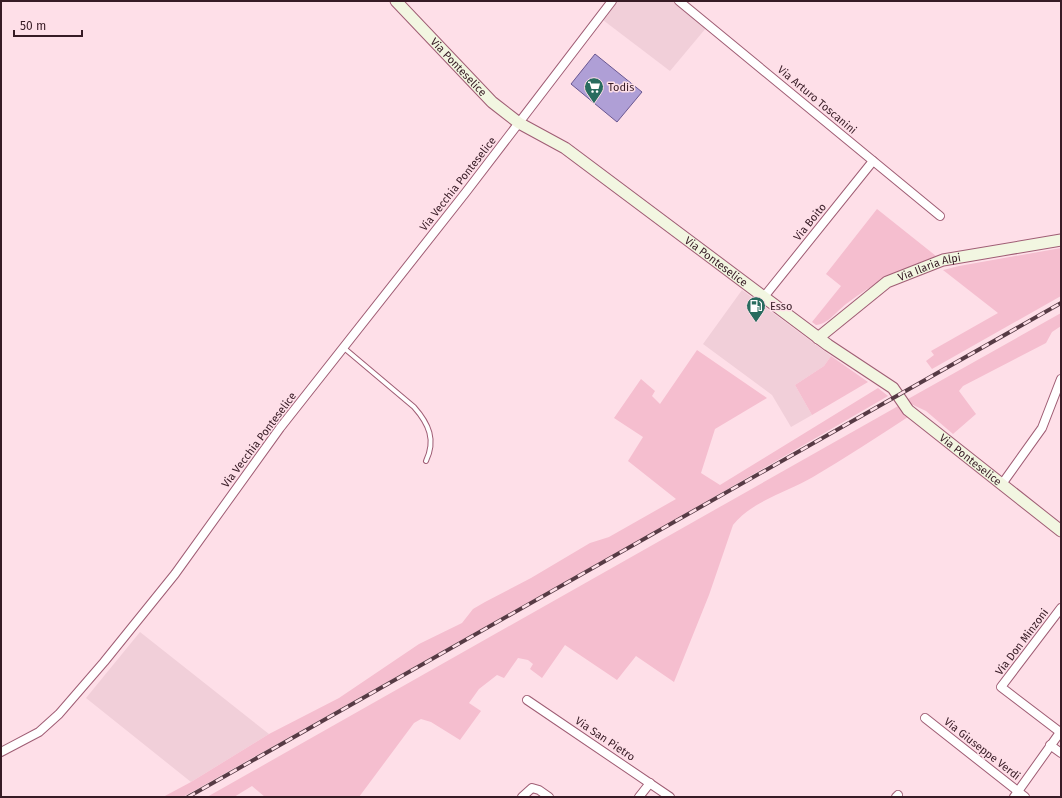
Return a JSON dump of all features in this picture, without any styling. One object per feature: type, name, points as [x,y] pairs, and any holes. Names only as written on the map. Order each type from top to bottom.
[{"type":"street","name":"Via Ponteselice","points":[[396,1],[492,102],[519,123],[565,148],[763,298],[818,338],[893,388],[908,410],[1061,531]]},
{"type":"street","name":"Via Vecchia Ponteselice","points":[[1,752],[39,732],[59,714],[104,662],[175,574],[280,428],[519,123],[612,1]]},
{"type":"street","name":"Via Arturo Toscanini","points":[[679,1],[940,216]]},
{"type":"street","name":"Via Boito","points":[[763,298],[873,161]]},
{"type":"street","name":"Via Ilaria Alpi","points":[[818,338],[887,282],[943,260],[1061,240]]},
{"type":"street","points":[[1002,484],[1042,428],[1061,379]]},
{"type":"street","name":"Via Don Minzoni","points":[[1061,608],[1001,687],[1061,731]]},
{"type":"street","name":"Via San Pietro","points":[[527,700],[670,797]]},
{"type":"street","name":"Via Giuseppe Verdi","points":[[925,718],[1016,794],[1025,797]]},
{"type":"street","points":[[1016,794],[1061,731]]},
{"type":"street","points":[[1050,745],[1061,753]]},
{"type":"street","points":[[639,797],[650,783]]},
{"type":"street","points":[[522,797],[532,788],[539,790],[549,797]]},
{"type":"lane","points":[[344,348],[414,407],[423,417],[430,429],[432,439],[426,461]]},
{"type":"shaded area","points":[[618,1],[673,1],[706,28],[670,71],[603,20]]},
{"type":"shaded area","points":[[877,209],[936,256],[878,283],[856,296],[824,323],[816,325],[812,322],[841,286],[826,274]]},
{"type":"shaded area","points":[[1061,248],[1061,296],[932,369],[926,361],[934,355],[931,351],[998,313],[943,270]]},
{"type":"shaded area","points":[[742,290],[831,356],[824,366],[795,385],[812,415],[791,427],[772,395],[703,344]]},
{"type":"shaded area","points":[[1061,313],[1061,326],[1052,332],[1046,343],[963,386],[959,391],[976,414],[953,434],[926,411],[911,404],[908,399]]},
{"type":"shaded area","points":[[697,350],[767,398],[715,429],[701,473],[720,485],[878,388],[888,396],[664,526],[183,797],[163,797],[191,782],[269,734],[339,698],[419,644],[462,623],[473,609],[485,602],[531,578],[590,543],[609,537],[676,499],[628,461],[643,437],[614,418],[641,379],[655,391],[652,396],[660,404]]},
{"type":"shaded area","points":[[831,356],[868,382],[812,415],[795,385],[824,366]]},
{"type":"shaded area","points":[[900,405],[908,417],[813,477],[750,509],[733,525],[709,595],[674,682],[636,656],[617,680],[565,645],[542,678],[530,669],[533,664],[528,660],[518,658],[504,678],[497,675],[479,689],[469,703],[481,711],[460,740],[431,722],[421,719],[414,723],[359,797],[265,797],[252,786],[234,797],[207,797]]},
{"type":"shaded area","points":[[140,632],[269,734],[191,782],[86,698]]},
{"type":"building","points":[[595,54],[642,92],[617,122],[571,84]]},
{"type":"railway","points":[[188,797],[1061,303]]},
{"type":"place","name":"Todis","points":[[594,104]]},
{"type":"place","name":"Esso","points":[[756,323]]}]
